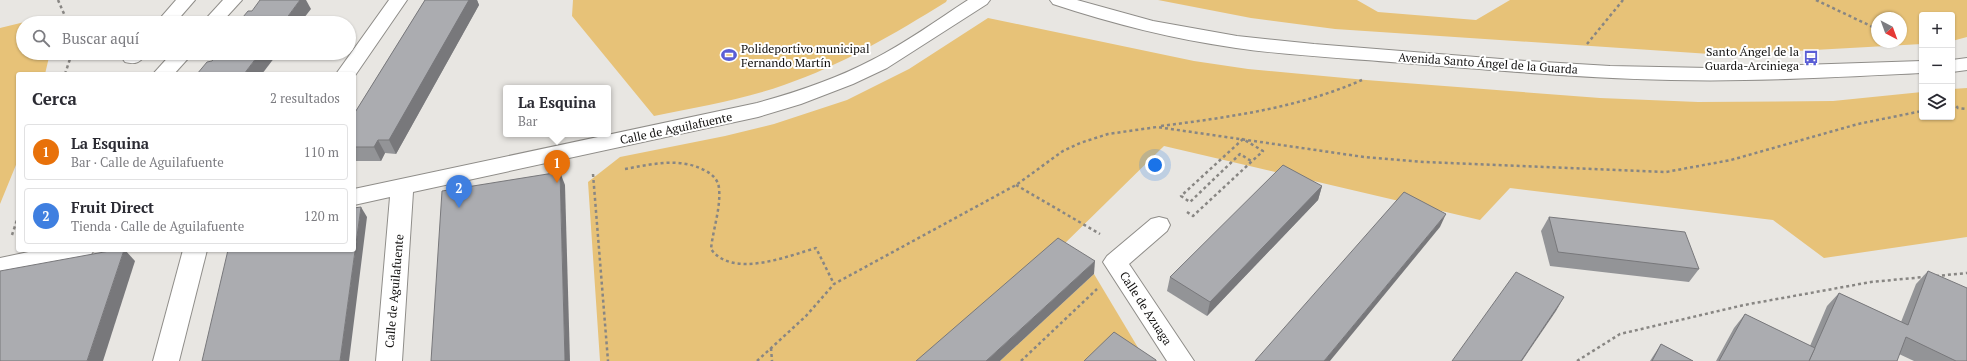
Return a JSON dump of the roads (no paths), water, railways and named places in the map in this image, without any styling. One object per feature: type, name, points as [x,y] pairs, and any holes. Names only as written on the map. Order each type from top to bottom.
[{"type":"street","points":[[171,16],[186,0]]},
{"type":"street","points":[[218,16],[234,0]]},
{"type":"street","points":[[356,60],[398,0]]},
{"type":"street","name":"Calle de Aguilafuente","points":[[389,361],[402,188],[750,112],[795,100],[846,80],[895,55],[981,0]]},
{"type":"street","name":"Avenida Santo Ángel de la Guarda","points":[[1059,0],[1128,21],[1174,32],[1253,44],[1558,69],[1638,73],[1722,74],[1919,67]]},
{"type":"street","points":[[165,72],[176,60]]},
{"type":"street","points":[[347,72],[356,60]]},
{"type":"street","points":[[1955,66],[1967,64]]},
{"type":"street","points":[[356,198],[402,188]]},
{"type":"street","name":"Calle de Azuaga","points":[[1159,225],[1124,259],[1181,361]]},
{"type":"street","points":[[1,268],[73,252]]},
{"type":"street","points":[[166,361],[194,252]]},
{"type":"place","name":"Polideportivo municipal Fernando Martín","points":[[729,55]]},
{"type":"place","name":"Santo Ángel de la Guarda-Arciniega","points":[[1811,58]]},
{"type":"place","name":"La Esquina","points":[[557,183]]},
{"type":"place","name":"Fruit Direct","points":[[459,208]]}]
